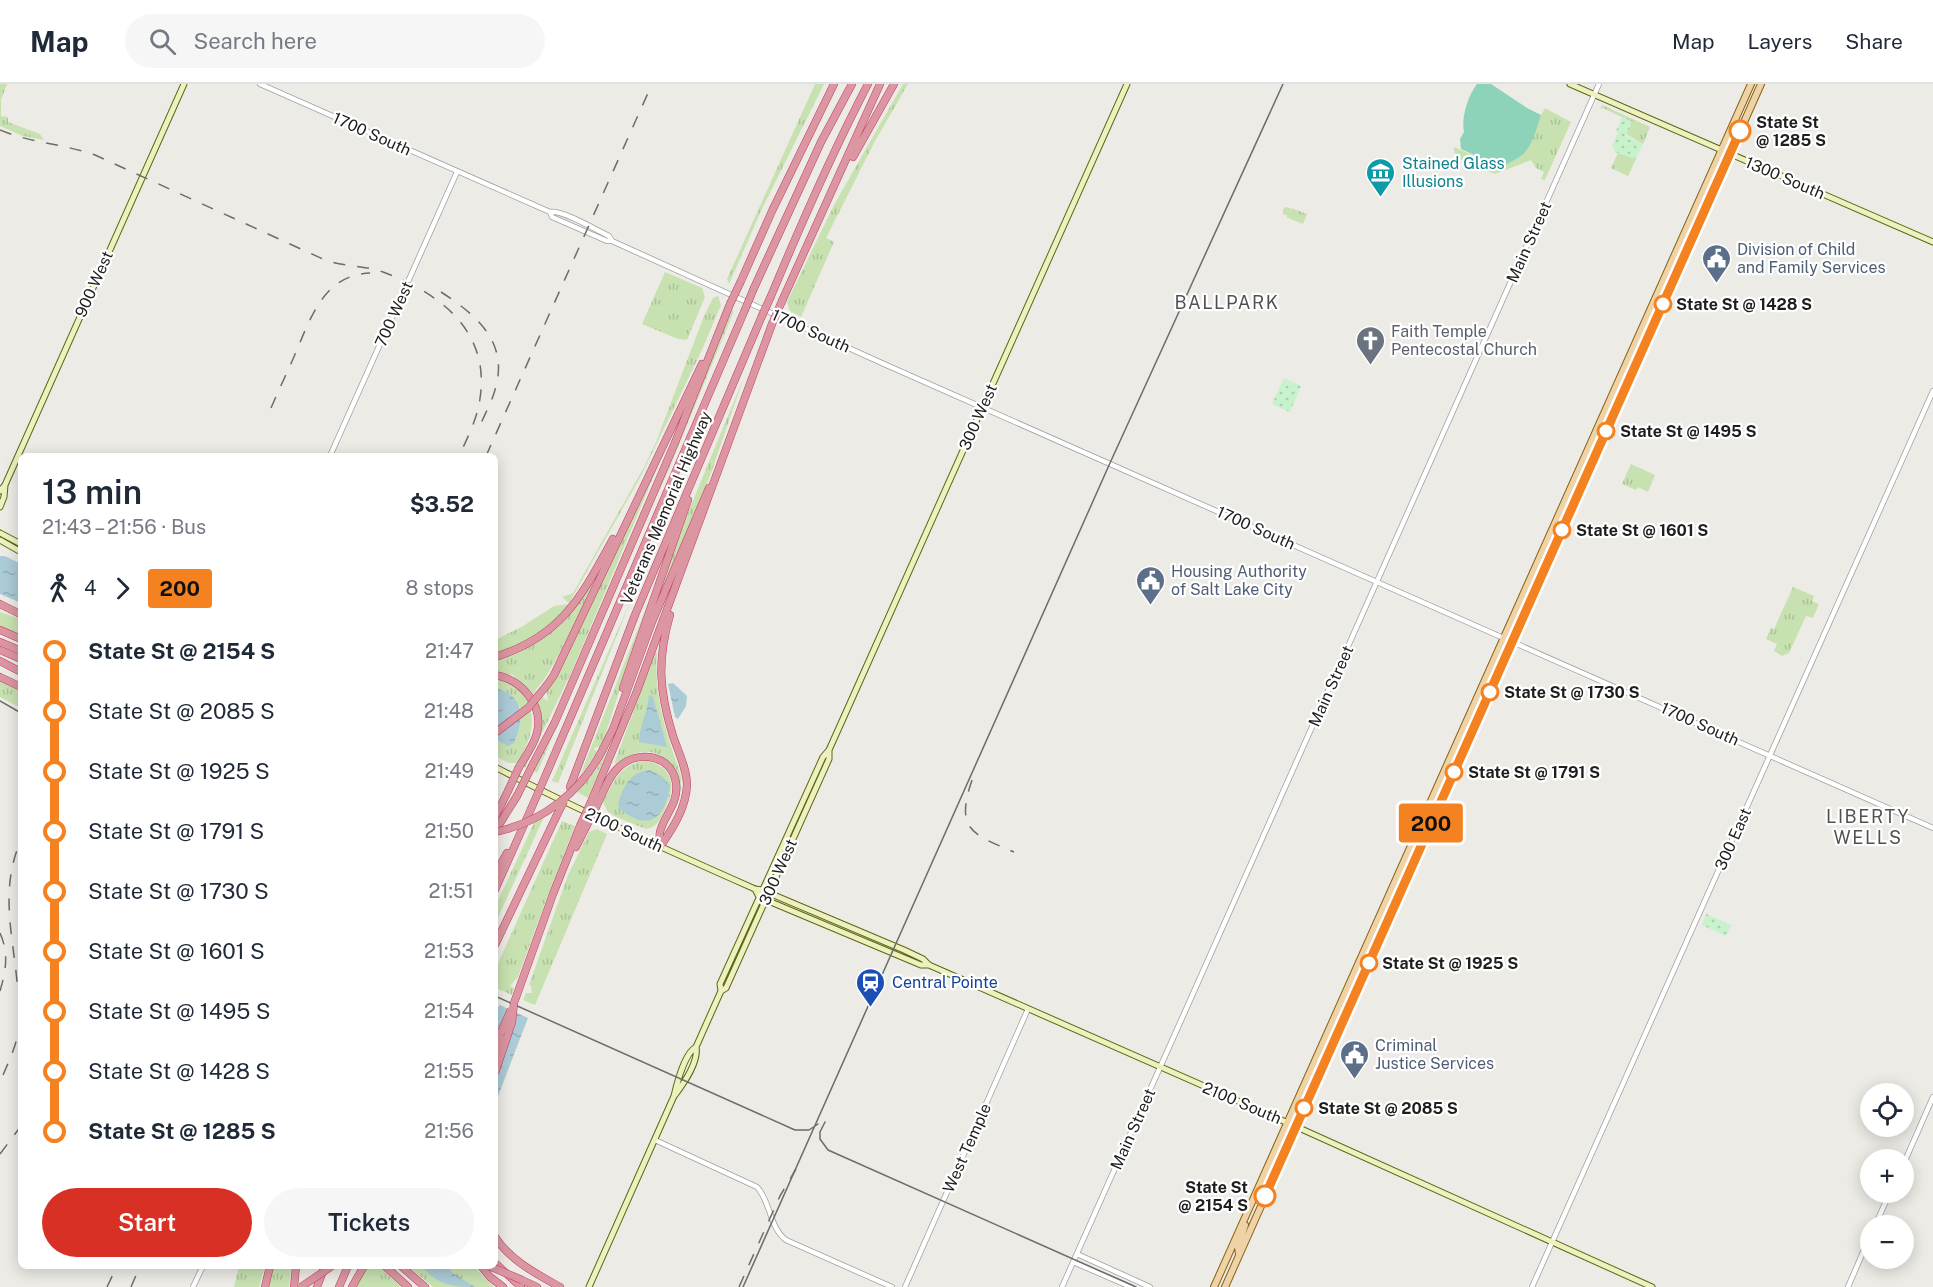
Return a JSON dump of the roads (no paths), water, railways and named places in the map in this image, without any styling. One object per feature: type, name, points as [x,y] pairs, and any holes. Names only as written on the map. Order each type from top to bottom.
[{"type":"highway","points":[[498,731],[528,708],[547,685],[558,666],[834,84]]},
{"type":"highway","name":"Veterans Memorial Highway","points":[[498,883],[754,288],[821,142],[852,84]]},
{"type":"highway","name":"Veterans Memorial Highway","points":[[498,939],[570,787],[635,615],[808,206],[868,84]]},
{"type":"highway","points":[[498,1039],[514,1003],[563,867],[594,803],[637,691],[772,324],[880,84]]},
{"type":"highway","points":[[835,188],[894,84]]},
{"type":"highway","points":[[498,826],[517,796],[555,722],[674,445],[730,304]]},
{"type":"highway","points":[[605,746],[640,634],[711,435]]},
{"type":"highway","points":[[498,830],[518,826],[554,808],[582,780],[605,746],[656,613],[729,442]]},
{"type":"highway","points":[[498,656],[519,650],[559,623],[590,581],[646,479]]},
{"type":"highway","points":[[660,847],[675,825],[684,804],[687,782],[661,686],[661,656],[666,629],[684,568]]},
{"type":"highway","points":[[0,606],[18,613]]},
{"type":"highway","points":[[0,630],[18,638]]},
{"type":"highway","points":[[0,642],[18,650]]},
{"type":"highway","points":[[0,650],[18,658]]},
{"type":"highway","points":[[0,661],[18,670]]},
{"type":"highway","points":[[498,676],[514,680],[524,688],[535,705],[538,726],[537,734],[498,811]]},
{"type":"highway","points":[[0,677],[18,685]]},
{"type":"highway","points":[[594,803],[622,764],[643,756],[662,762],[673,774],[676,788],[675,801],[660,832],[660,847]]},
{"type":"highway","points":[[498,832],[510,807]]},
{"type":"highway","points":[[498,870],[531,809]]},
{"type":"highway","points":[[498,1046],[514,1003]]},
{"type":"highway","points":[[498,1064],[512,1022],[514,1003]]},
{"type":"highway","points":[[498,1241],[523,1266],[560,1287]]},
{"type":"highway","points":[[498,1266],[521,1283]]},
{"type":"highway","points":[[265,1287],[269,1269]]},
{"type":"highway","points":[[294,1287],[296,1269]]},
{"type":"highway","points":[[317,1287],[324,1269]]},
{"type":"highway","points":[[301,1287],[328,1269]]},
{"type":"highway","points":[[339,1287],[347,1269]]},
{"type":"highway","points":[[352,1286],[362,1269]]},
{"type":"highway","points":[[388,1269],[408,1287]]},
{"type":"highway","points":[[404,1269],[425,1287]]},
{"type":"highway","points":[[483,1269],[503,1287]]},
{"type":"highway","points":[[495,1269],[521,1283],[537,1287]]},
{"type":"main road","name":"900 West","points":[[19,453],[184,84]]},
{"type":"main road","name":"300 West","points":[[589,1287],[674,1096],[678,1078],[692,1050],[696,1047],[721,991],[720,984],[762,890],[823,757],[829,750],[1127,84]]},
{"type":"main road","name":"1300 South","points":[[1570,84],[1933,242]]},
{"type":"main road","points":[[1214,1287],[1751,84]]},
{"type":"main road","points":[[1225,1287],[1761,84]]},
{"type":"main road","name":"900 West","points":[[0,491],[18,456]]},
{"type":"main road","name":"900 West","points":[[0,507],[5,485]]},
{"type":"main road","points":[[0,532],[18,542]]},
{"type":"main road","points":[[0,540],[18,550]]},
{"type":"main road","name":"300 West","points":[[721,991],[726,988],[770,893],[829,759],[829,750]]},
{"type":"main road","name":"2100 South","points":[[498,768],[572,807],[660,847],[923,959],[929,965],[1296,1126],[1652,1287]]},
{"type":"main road","points":[[755,889],[759,897]]},
{"type":"main road","name":"2100 South","points":[[759,897],[921,965],[929,965]]},
{"type":"main road","points":[[1239,1255],[1238,1247],[1246,1227],[1244,1222]]},
{"type":"street","name":"1700 South","points":[[260,84],[550,212],[552,217],[607,241],[612,241],[1933,828]]},
{"type":"street","name":"Main Street","points":[[1062,1287],[1599,84]]},
{"type":"street","name":"700 West","points":[[331,453],[457,172]]},
{"type":"street","name":"300 East","points":[[1532,1287],[1933,391]]},
{"type":"street","name":"West Temple","points":[[905,1287],[1028,1009]]},
{"type":"street","points":[[1910,1149],[1933,1097]]},
{"type":"street","points":[[655,1140],[757,1187],[764,1196],[778,1232],[786,1240],[892,1287]]},
{"type":"street","points":[[1077,1254],[1150,1287]]},
{"type":"street","points":[[1848,1287],[1860,1259]]},
{"type":"street","points":[[1073,1262],[1131,1287]]},
{"type":"street","points":[[193,1287],[202,1269]]},
{"type":"water","points":[[0,556],[5,556],[18,562],[18,602],[0,594]]},
{"type":"water","points":[[673,683],[687,696],[686,706],[678,719],[675,717],[668,684]]},
{"type":"water","points":[[498,689],[512,696],[520,709],[520,725],[514,743],[508,746],[498,741]]},
{"type":"water","points":[[649,695],[653,697],[667,747],[639,742]]},
{"type":"water","points":[[649,770],[662,776],[670,785],[667,800],[660,813],[655,818],[642,821],[627,814],[618,806],[622,793],[632,777]]},
{"type":"water","points":[[500,1005],[528,1018],[498,1096],[498,1007]]},
{"type":"water","points":[[424,1269],[450,1269],[475,1287],[445,1284]]},
{"type":"tram line","points":[[743,1287],[1110,463],[1283,84]]},
{"type":"tram line","points":[[0,701],[18,711]]},
{"type":"tram line","points":[[498,997],[795,1130],[809,1130],[818,1124]]},
{"type":"tram line","points":[[825,1122],[820,1132],[820,1139],[828,1150],[1136,1287]]},
{"type":"railway","points":[[487,453],[652,84]]},
{"type":"railway","points":[[0,130],[95,155],[325,260],[369,268],[406,281],[445,306],[472,340],[479,360],[481,383],[478,409],[460,453]]},
{"type":"railway","points":[[271,408],[307,325],[321,300],[341,281],[370,273]]},
{"type":"railway","points":[[441,292],[466,310],[486,330],[497,355],[496,386],[480,426]]},
{"type":"railway","points":[[972,780],[965,810],[971,828],[987,840],[1014,852]]},
{"type":"railway","points":[[18,849],[11,875],[9,910],[18,989]]},
{"type":"railway","points":[[0,933],[5,948],[6,962],[0,991]]},
{"type":"railway","points":[[3,1075],[18,1033]]},
{"type":"railway","points":[[0,1154],[18,1130]]},
{"type":"railway","points":[[739,1287],[780,1196],[796,1169]]},
{"type":"railway","points":[[107,1287],[116,1269]]},
{"type":"railway","points":[[131,1287],[139,1269]]},
{"type":"place","name":"State St @ 1285 S","points":[[1740,131]]},
{"type":"place","name":"Stained Glass Illusions","points":[[1381,198]]},
{"type":"place","name":"Division of Child and Family Services","points":[[1716,284]]},
{"type":"place","name":"State St @ 1428 S","points":[[1663,304]]},
{"type":"place","name":"Faith Temple Pentecostal Church","points":[[1370,366]]},
{"type":"place","name":"State St @ 1495 S","points":[[1606,431]]},
{"type":"place","name":"State St @ 1601 S","points":[[1562,530]]},
{"type":"place","name":"Housing Authority of Salt Lake City","points":[[1150,606]]},
{"type":"place","name":"State St @ 1730 S","points":[[1490,692]]},
{"type":"place","name":"State St @ 1791 S","points":[[1454,772]]},
{"type":"place","name":"State St @ 1925 S","points":[[1369,963]]},
{"type":"place","name":"Central Pointe","points":[[871,1008]]},
{"type":"place","name":"Criminal Justice Services","points":[[1354,1080]]},
{"type":"place","name":"State St @ 2085 S","points":[[1304,1108]]},
{"type":"place","name":"State St @ 2154 S","points":[[1265,1196]]},
{"type":"district","name":"BALLPARK","points":[[1227,302]]},
{"type":"district","name":"LIBERTY WELLS","points":[[1868,826]]}]
